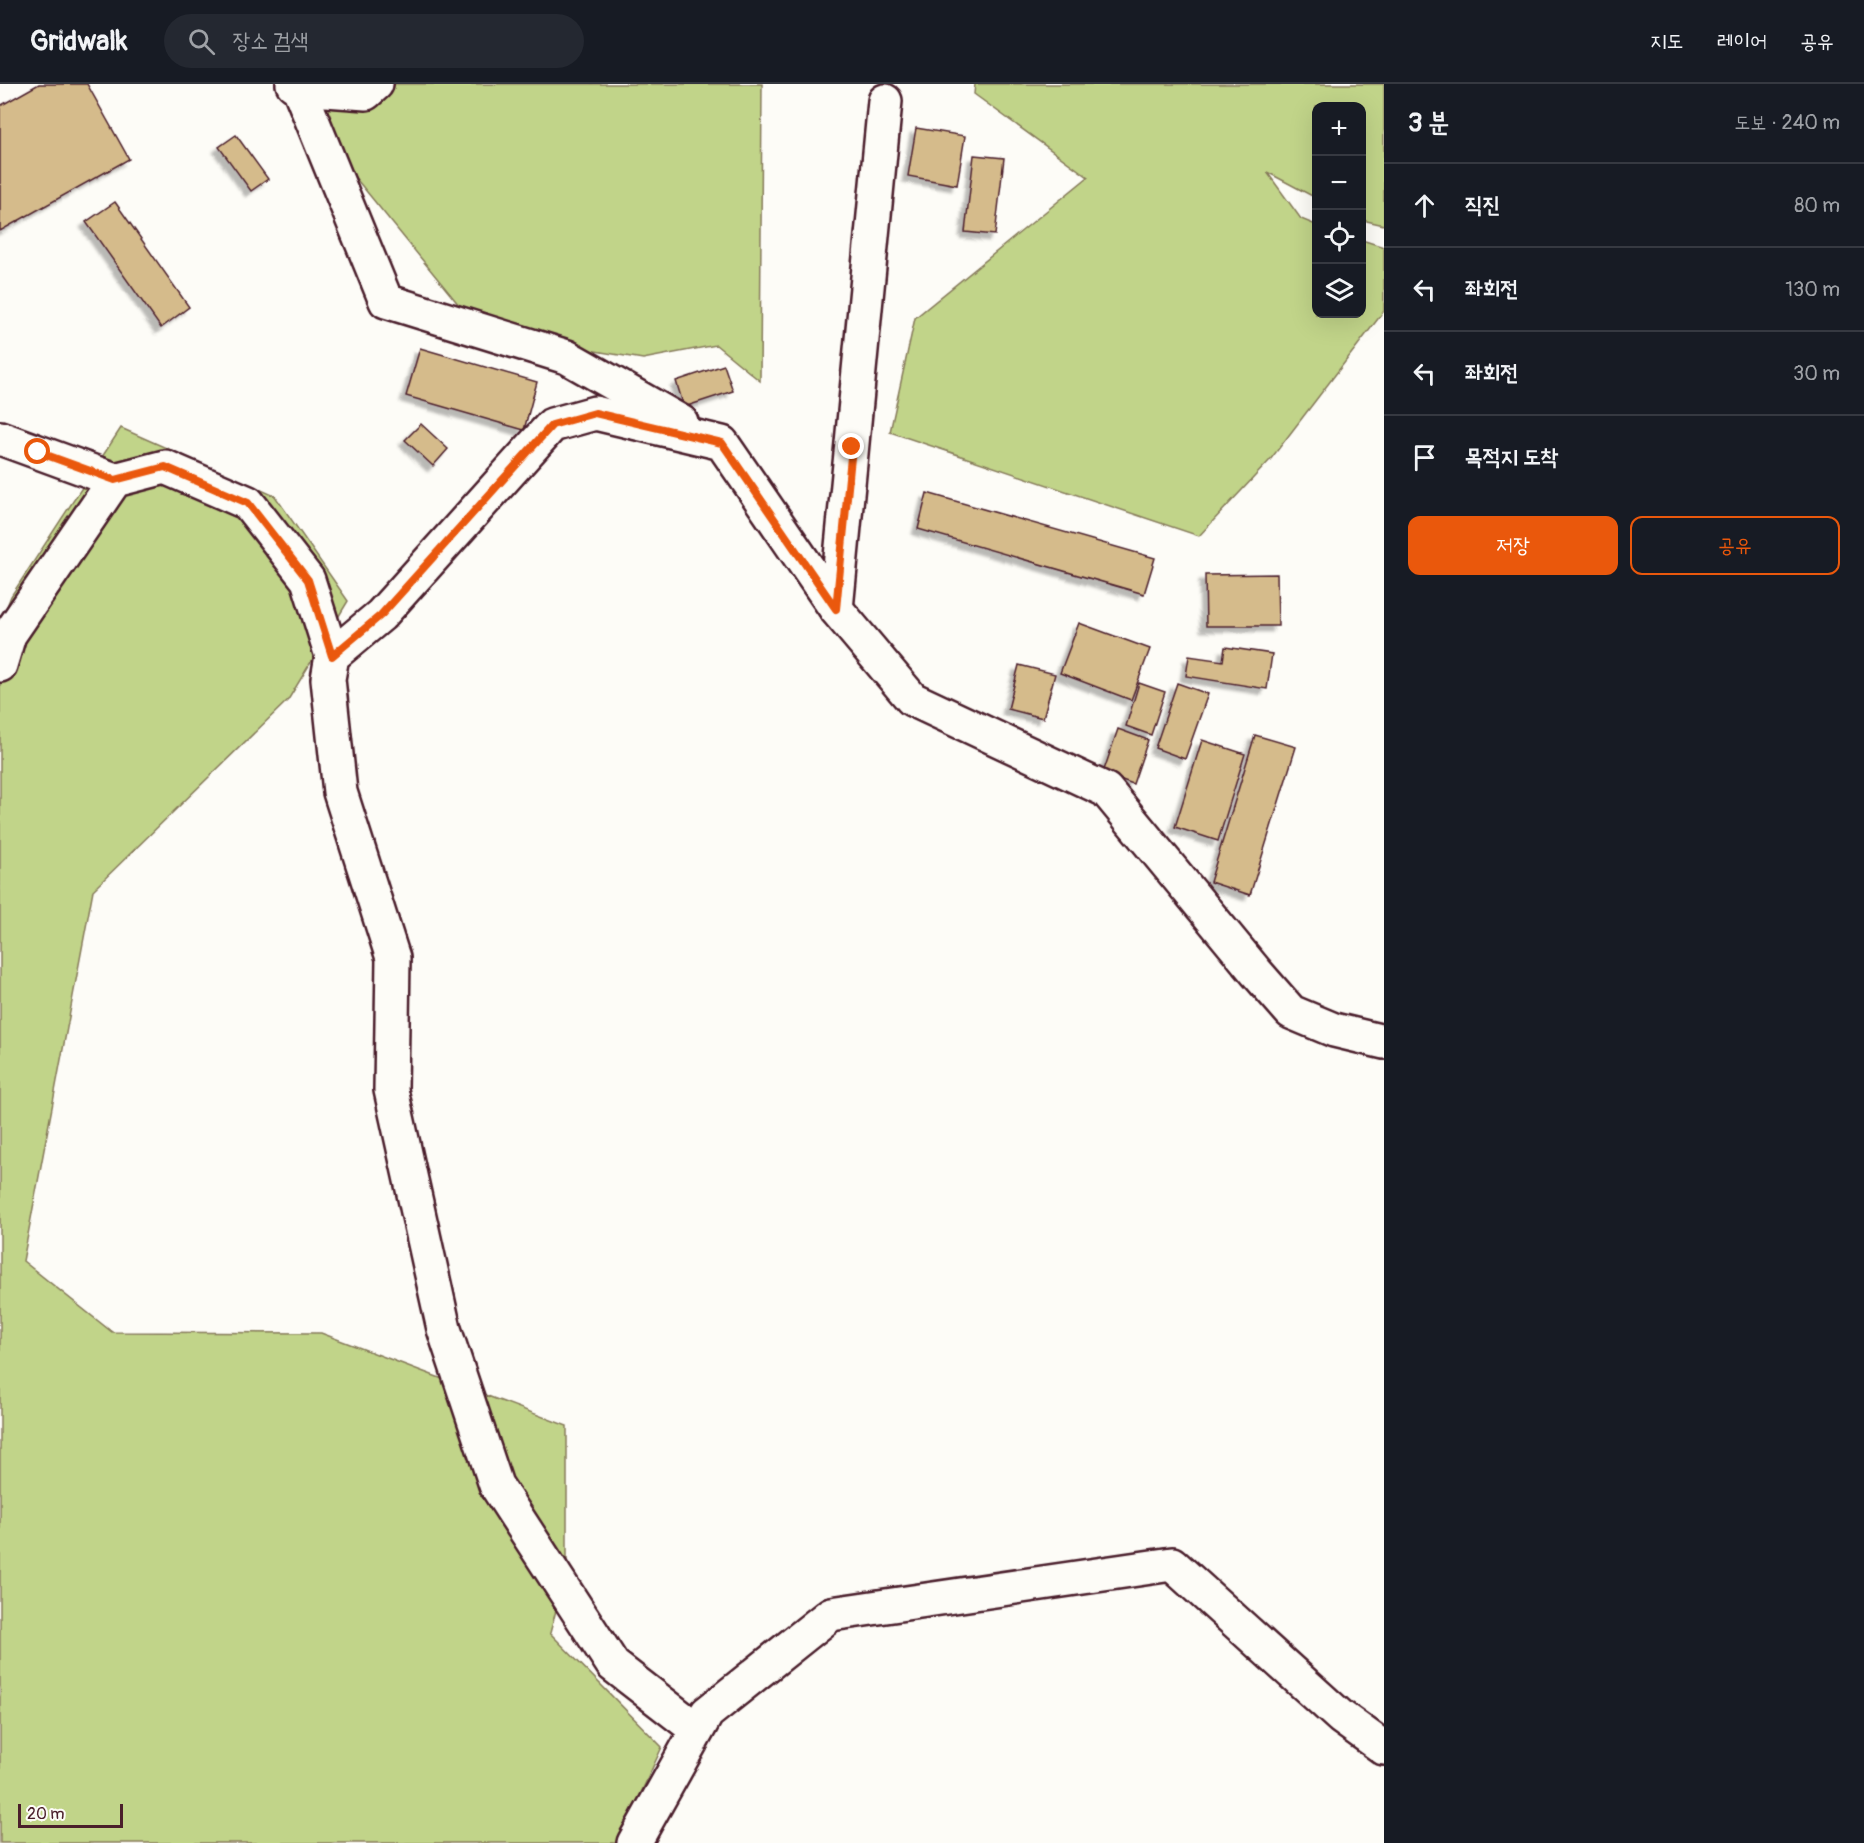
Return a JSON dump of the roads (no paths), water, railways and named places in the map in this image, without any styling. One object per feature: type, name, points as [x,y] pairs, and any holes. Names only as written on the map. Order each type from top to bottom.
[{"type":"street","points":[[376,84],[366,93],[296,86],[386,301],[567,357],[722,443],[836,609],[912,699],[1106,790],[1256,972],[1291,1011],[1334,1030],[1384,1042]]},
{"type":"street","points":[[836,609],[885,101]]},
{"type":"street","points":[[332,656],[381,615],[552,425],[595,413],[722,443]]},
{"type":"street","points":[[0,438],[115,480],[165,467],[248,503],[308,580],[332,656],[328,679],[340,792],[393,958],[391,1090],[444,1329],[496,1485],[613,1665],[698,1730]]},
{"type":"street","points":[[0,665],[9,635],[115,480]]},
{"type":"street","points":[[634,1843],[707,1713],[831,1614],[1172,1564],[1341,1717],[1384,1748]]}]
